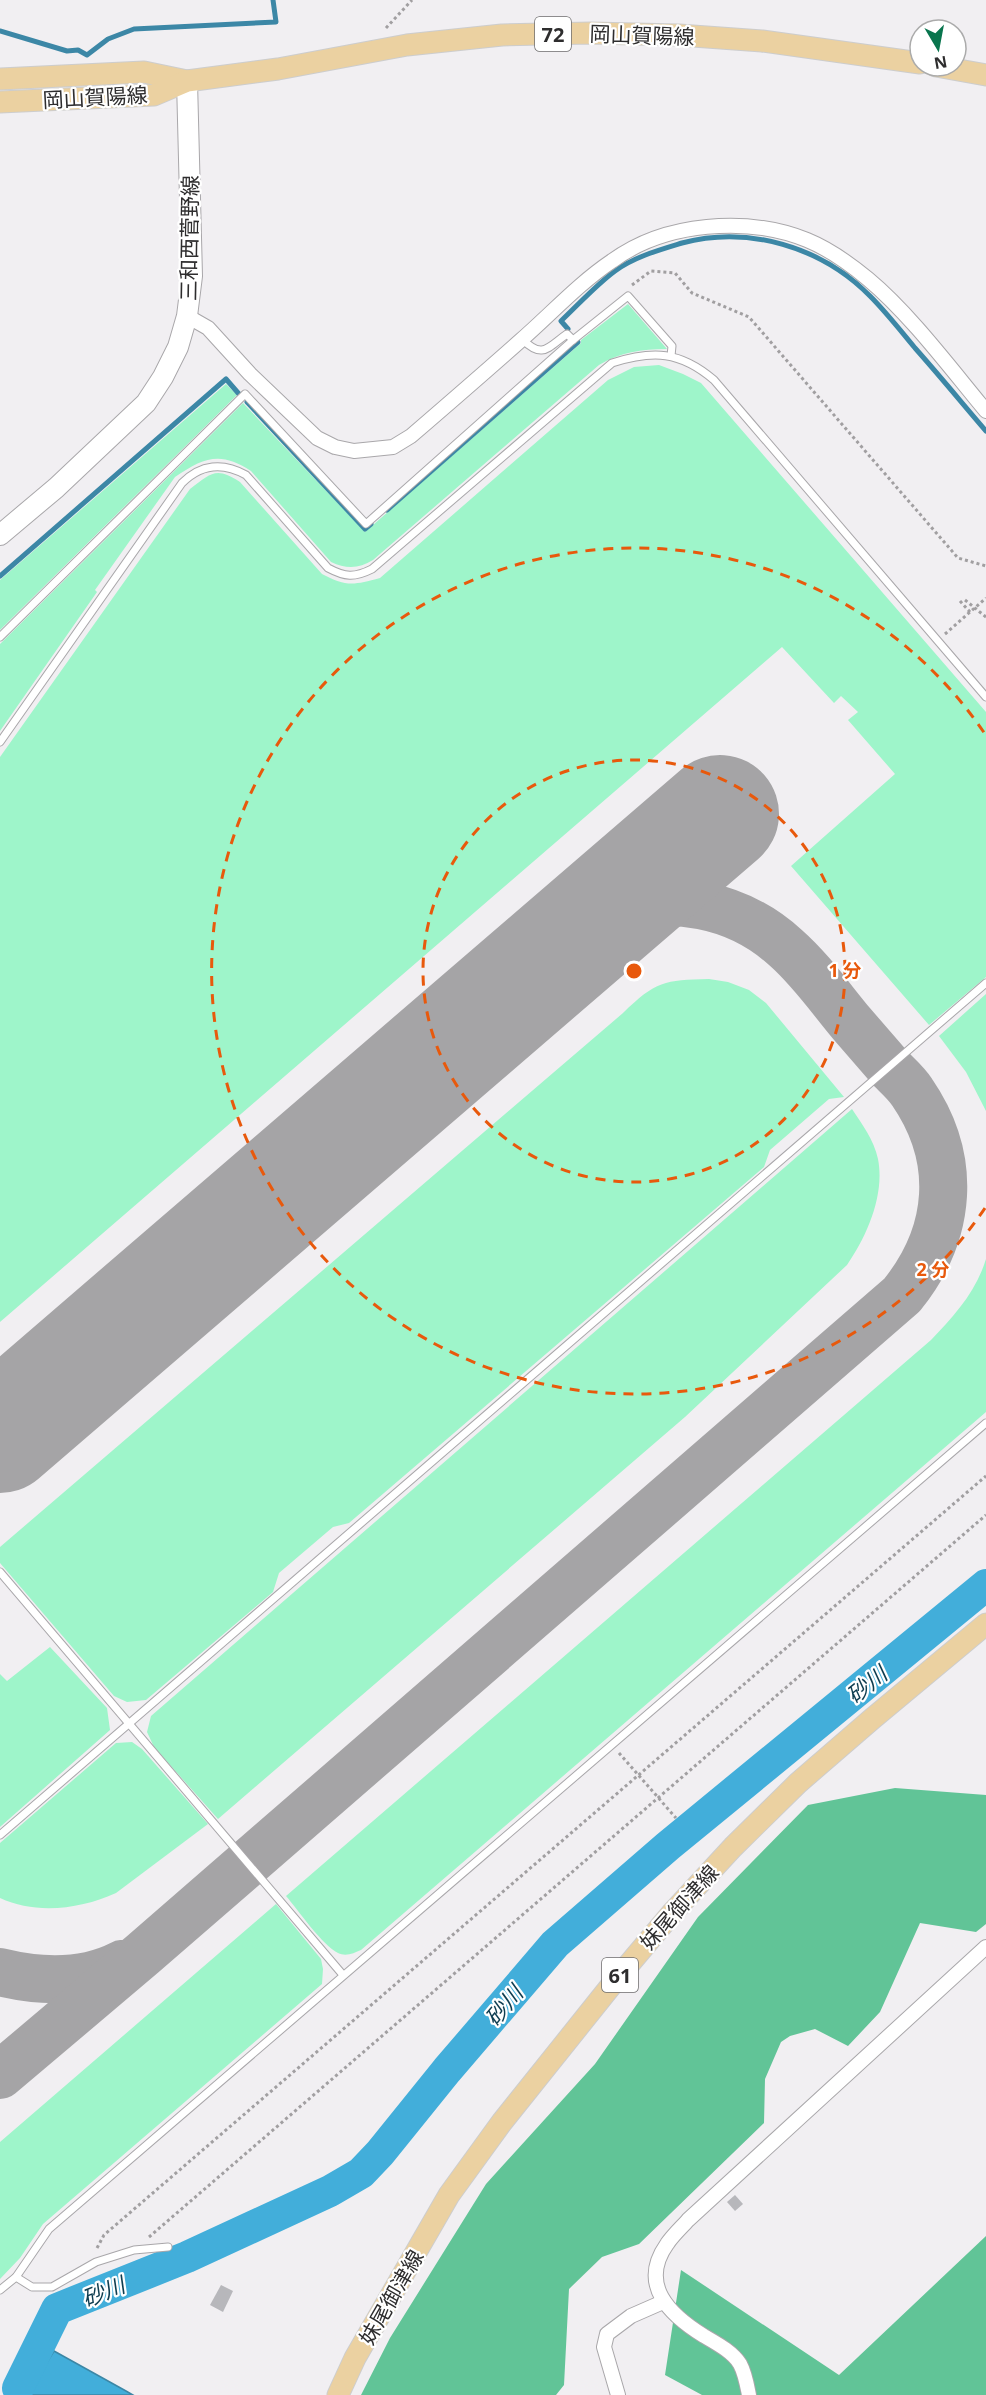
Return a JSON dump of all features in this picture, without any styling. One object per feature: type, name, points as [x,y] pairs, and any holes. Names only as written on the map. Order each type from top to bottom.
[{"type":"main road","name":"岡山賀陽線","points":[[0,102],[154,95],[187,81],[278,69],[406,45],[502,35],[591,33],[679,35],[762,41],[908,61]]},
{"type":"main road","name":"岡山賀陽線","points":[[0,79],[144,72],[187,81]]},
{"type":"main road","points":[[968,72],[986,75]]},
{"type":"main road","name":"三和西菅野線","points":[[0,536],[72,473],[146,403],[178,347],[187,316],[192,276],[187,81]]},
{"type":"main road","name":"妹尾御津線","points":[[338,2395],[355,2358],[449,2195],[502,2122],[614,1982],[726,1855],[798,1783],[986,1624]]},
{"type":"street","points":[[187,316],[208,328],[250,374],[317,438],[335,447],[354,451],[393,447],[411,436],[522,339],[557,305],[613,260],[660,237],[706,228],[730,226],[758,228],[805,240],[825,249],[869,280],[893,303],[986,411]]},
{"type":"street","points":[[749,2395],[739,2363],[723,2348],[682,2323],[663,2302],[659,2294],[656,2274],[658,2262],[666,2245],[688,2220],[986,1947]]},
{"type":"street","points":[[618,2395],[604,2347],[607,2334],[631,2316],[663,2302]]},
{"type":"lane","points":[[0,637],[245,394],[366,524],[573,340],[628,296],[672,346],[671,356]]},
{"type":"lane","points":[[522,339],[533,350],[539,351],[546,349],[567,334],[573,340]]},
{"type":"lane","points":[[0,742],[182,483],[200,469],[222,466],[235,469],[246,476],[328,568],[344,577],[359,575],[372,569],[612,363],[635,356],[657,354],[671,356],[698,367],[714,380],[986,698]]},
{"type":"lane","points":[[0,1835],[986,983]]},
{"type":"lane","points":[[0,2290],[16,2277],[49,2229],[986,1424]]},
{"type":"lane","points":[[0,1572],[343,1975]]},
{"type":"lane","points":[[16,2277],[32,2287],[52,2288],[96,2262],[134,2250],[168,2247]]},
{"type":"path","points":[[375,51],[381,34],[412,0]]},
{"type":"path","points":[[623,292],[651,271],[675,273],[692,293],[749,317],[958,558],[986,566]]},
{"type":"path","points":[[945,634],[986,598]]},
{"type":"path","points":[[965,600],[986,617]]},
{"type":"path","points":[[960,601],[970,612]]},
{"type":"path","points":[[96,2262],[95,2252],[104,2235],[986,1476]]},
{"type":"path","points":[[134,2250],[986,1515]]},
{"type":"path","points":[[612,1745],[676,1818]]},
{"type":"green space","points":[[628,304],[667,349],[632,352],[599,365],[373,560],[363,565],[347,567],[331,562],[251,471],[240,465],[231,461],[213,459],[195,465],[175,477],[0,731],[0,644],[243,403],[365,532],[581,343],[581,340]]},
{"type":"green space","points":[[659,365],[701,383],[986,712],[986,977],[929,1025],[791,866],[895,774],[848,720],[858,712],[841,696],[834,703],[782,647],[0,1322],[0,757],[190,489],[209,476],[225,474],[240,482],[322,574],[350,584],[380,578],[608,380],[634,367]]},
{"type":"green space","points":[[226,384],[237,395],[0,630],[0,580]]},
{"type":"green space","points":[[709,979],[728,982],[749,990],[766,1003],[844,1097],[829,1099],[770,1150],[764,1167],[349,1523],[333,1527],[279,1573],[273,1592],[146,1700],[127,1702],[114,1696],[0,1563],[0,1547],[644,994],[661,984],[681,980]]},
{"type":"green space","points":[[986,994],[986,1111],[966,1072],[939,1036]]},
{"type":"green space","points":[[852,1109],[874,1145],[878,1159],[879,1187],[873,1215],[847,1265],[685,1417],[218,1819],[154,1747],[147,1732],[151,1716]]},
{"type":"green space","points":[[986,1259],[986,1412],[361,1950],[344,1955],[325,1943],[286,1896],[931,1340],[956,1313],[970,1293]]},
{"type":"green space","points":[[50,1647],[107,1708],[110,1730],[0,1827],[0,1674],[7,1681]]},
{"type":"green space","points":[[132,1742],[142,1749],[208,1824],[116,1893],[102,1899],[73,1906],[43,1908],[28,1907],[0,1898],[0,1843],[116,1743]]},
{"type":"green space","points":[[895,1788],[986,1795],[986,1924],[976,1932],[920,1923],[880,2012],[848,2046],[815,2029],[790,2036],[781,2042],[765,2079],[764,2123],[639,2244],[602,2257],[569,2289],[564,2385],[556,2395],[361,2395],[390,2338],[486,2184],[595,2064],[698,1917],[808,1805]]},
{"type":"green space","points":[[276,1904],[321,1959],[322,1984],[43,2224],[20,2258],[0,2279],[0,2142]]},
{"type":"green space","points":[[986,2236],[986,2395],[702,2395],[665,2375],[681,2270],[839,2375]]},
{"type":"water","points":[[54,2351],[133,2395],[30,2395],[28,2393]]},
{"type":"building","points":[[735,2195],[743,2204],[735,2211],[727,2202]]},
{"type":"building","points":[[221,2285],[233,2291],[223,2312],[210,2305]]},
{"type":"waterway","points":[[0,31],[67,51],[78,50],[87,55],[108,39],[134,29],[276,22],[273,0]]},
{"type":"waterway","points":[[568,329],[561,321],[594,288],[622,266],[647,254],[707,238],[758,239],[783,244],[830,265],[870,296],[986,431]]},
{"type":"waterway","points":[[387,510],[578,342],[577,340]]},
{"type":"waterway","points":[[0,576],[226,379],[239,394]]},
{"type":"waterway","points":[[247,402],[365,529],[371,524]]},
{"type":"waterway","name":"砂川","points":[[18,2388],[57,2309],[187,2257],[330,2191],[361,2173],[555,1944],[668,1846],[986,1585]]},
{"type":"taxiway","points":[[0,2075],[143,1954],[902,1295],[919,1271],[931,1247],[939,1221],[943,1195],[942,1169],[937,1143],[927,1117],[910,1089],[812,975],[786,948],[767,933],[724,912],[679,902],[631,905],[608,911]]},
{"type":"taxiway","points":[[0,1972],[31,1978],[62,1979],[92,1975],[122,1964]]},
{"type":"runway","points":[[0,1434],[720,814]]}]
